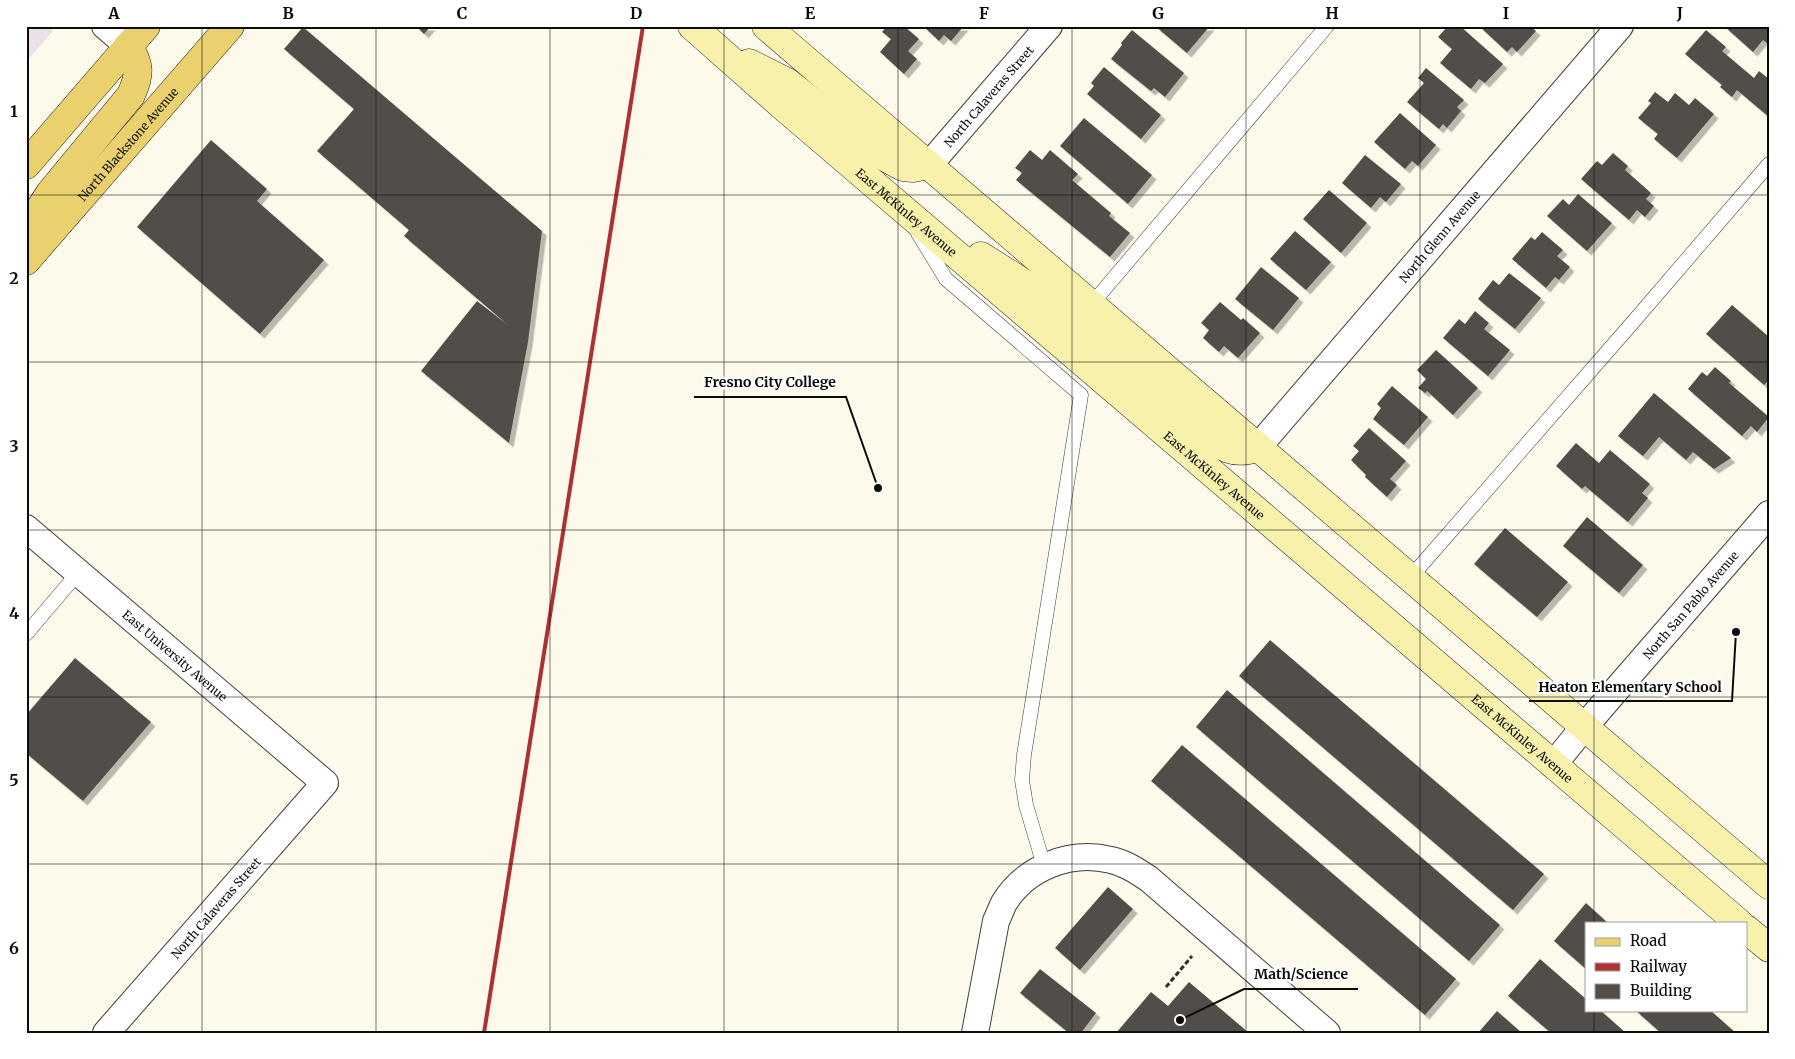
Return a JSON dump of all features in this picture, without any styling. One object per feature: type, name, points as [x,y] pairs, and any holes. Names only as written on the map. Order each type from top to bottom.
[{"type":"main road","points":[[26,165],[146,26]]},
{"type":"main road","name":"North Blackstone Avenue","points":[[26,261],[230,26]]},
{"type":"main road","name":"East McKinley Avenue","points":[[692,26],[1738,922]]},
{"type":"main road","points":[[766,26],[1769,885]]},
{"type":"main road","points":[[26,230],[50,193],[131,95],[137,82],[139,71],[136,57],[128,46]]},
{"type":"main road","points":[[714,46],[787,82],[879,154],[903,167],[913,168],[929,165]]},
{"type":"main road","points":[[26,184],[65,121]]},
{"type":"main road","points":[[902,206],[1038,292],[1218,444],[1233,451],[1247,451],[1258,447]]},
{"type":"main road","points":[[1748,931],[1769,948]]},
{"type":"street","points":[[105,26],[128,46]]},
{"type":"street","name":"North Calaveras Street","points":[[929,165],[1049,26]]},
{"type":"street","name":"North Glenn Avenue","points":[[1258,447],[1620,26]]},
{"type":"street","name":"North San Pablo Avenue","points":[[1553,765],[1769,514]]},
{"type":"street","name":"East University Avenue","points":[[26,528],[325,783]]},
{"type":"street","name":"North Calaveras Street","points":[[106,1033],[325,783]]},
{"type":"street","points":[[975,1033],[996,921],[1004,904],[1014,889],[1044,866],[1084,857],[1100,858],[1125,865],[1149,879],[1328,1033]]},
{"type":"lane","points":[[1091,305],[1328,26]]},
{"type":"lane","points":[[1410,578],[1769,164]]},
{"type":"lane","points":[[902,206],[946,278],[1081,395],[1024,755],[1022,780],[1026,805],[1044,866]]},
{"type":"lane","points":[[26,634],[78,573]]},
{"type":"path","points":[[1166,987],[1192,956]]},
{"type":"shaded area","points":[[26,26],[47,26],[53,31],[26,62]]},
{"type":"building","points":[[416,26],[431,26],[424,34]]},
{"type":"building","points":[[887,26],[904,26],[919,39],[908,51],[917,59],[904,74],[880,52],[891,39],[882,32]]},
{"type":"building","points":[[923,26],[964,26],[951,41],[944,35],[939,41]]},
{"type":"building","points":[[1155,26],[1210,26],[1187,53]]},
{"type":"building","points":[[1448,26],[1460,26],[1503,64],[1485,83],[1479,79],[1471,89],[1440,63],[1452,49],[1438,37]]},
{"type":"building","points":[[1479,26],[1530,26],[1536,31],[1517,52],[1512,47],[1507,52]]},
{"type":"building","points":[[1724,26],[1769,26],[1769,45],[1763,40],[1753,52]]},
{"type":"building","points":[[303,27],[542,231],[528,342],[509,443],[421,371],[477,301],[508,325],[404,236],[409,230],[317,151],[354,109],[284,49]]},
{"type":"building","points":[[1132,30],[1184,73],[1165,97],[1154,88],[1151,91],[1111,59]]},
{"type":"building","points":[[1706,30],[1726,47],[1722,51],[1754,78],[1759,71],[1769,79],[1769,117],[1737,90],[1732,97],[1720,87],[1722,85],[1685,54]]},
{"type":"building","points":[[1104,67],[1161,115],[1141,139],[1087,94],[1094,86],[1091,83]]},
{"type":"building","points":[[1426,68],[1464,100],[1457,107],[1461,111],[1447,128],[1443,124],[1439,129],[1407,102],[1424,83],[1418,78]]},
{"type":"building","points":[[1655,92],[1668,102],[1675,93],[1689,105],[1695,98],[1714,114],[1677,158],[1654,139],[1658,134],[1638,118],[1651,103],[1648,101]]},
{"type":"building","points":[[1400,113],[1436,145],[1418,166],[1412,161],[1405,169],[1374,142]]},
{"type":"building","points":[[1084,118],[1152,175],[1128,204],[1060,146]]},
{"type":"building","points":[[211,140],[267,189],[257,201],[324,260],[260,334],[137,227]]},
{"type":"building","points":[[1030,150],[1042,160],[1050,150],[1078,174],[1072,180],[1111,213],[1109,216],[1130,233],[1110,257],[1016,180],[1022,173],[1015,168]]},
{"type":"building","points":[[1613,153],[1628,166],[1625,170],[1651,193],[1646,199],[1654,206],[1645,217],[1637,210],[1629,220],[1581,179],[1597,161],[1602,165]]},
{"type":"building","points":[[1365,155],[1401,184],[1386,202],[1380,197],[1371,208],[1342,183]]},
{"type":"building","points":[[1329,190],[1367,223],[1341,253],[1303,219]]},
{"type":"building","points":[[1578,194],[1612,223],[1587,251],[1547,216],[1563,199],[1569,205]]},
{"type":"building","points":[[1295,231],[1331,262],[1306,290],[1270,259]]},
{"type":"building","points":[[1542,232],[1563,250],[1557,256],[1570,267],[1559,280],[1555,277],[1546,288],[1512,259],[1531,237],[1535,240]]},
{"type":"building","points":[[1261,267],[1299,298],[1273,330],[1235,299]]},
{"type":"building","points":[[1509,273],[1541,298],[1515,329],[1478,299],[1493,280],[1499,285]]},
{"type":"building","points":[[1220,302],[1260,333],[1238,358],[1224,346],[1219,352],[1203,338],[1209,330],[1201,323]]},
{"type":"building","points":[[1732,305],[1769,337],[1769,380],[1764,385],[1706,334]]},
{"type":"building","points":[[1475,311],[1489,323],[1484,329],[1510,350],[1488,376],[1443,338],[1459,319],[1465,324]]},
{"type":"building","points":[[1436,350],[1478,388],[1453,415],[1427,391],[1425,393],[1418,388],[1426,379],[1417,370]]},
{"type":"building","points":[[1715,367],[1731,381],[1729,383],[1769,417],[1757,432],[1751,426],[1742,436],[1688,389],[1702,372],[1707,376]]},
{"type":"building","points":[[1392,386],[1428,417],[1404,445],[1373,419],[1381,408],[1377,404]]},
{"type":"building","points":[[1654,393],[1731,458],[1714,469],[1693,452],[1686,460],[1659,437],[1643,456],[1618,436]]},
{"type":"building","points":[[1369,428],[1406,461],[1390,479],[1397,485],[1387,497],[1365,477],[1366,475],[1351,460],[1359,451],[1353,446]]},
{"type":"building","points":[[1576,443],[1599,463],[1610,450],[1650,484],[1642,493],[1648,498],[1628,522],[1585,486],[1582,489],[1556,466]]},
{"type":"building","points":[[1587,517],[1643,565],[1619,593],[1563,546]]},
{"type":"building","points":[[1505,528],[1568,582],[1537,617],[1474,564]]},
{"type":"building","points":[[1270,640],[1544,874],[1513,910],[1239,676]]},
{"type":"building","points":[[75,658],[151,722],[83,801],[26,753],[26,715]]},
{"type":"building","points":[[1227,690],[1500,925],[1469,961],[1196,727]]},
{"type":"building","points":[[1182,745],[1456,979],[1425,1015],[1151,781]]},
{"type":"building","points":[[1108,887],[1133,909],[1080,970],[1055,948]]},
{"type":"building","points":[[1586,903],[1607,922],[1585,922],[1585,968],[1554,941]]},
{"type":"building","points":[[1540,959],[1585,998],[1585,1012],[1602,1012],[1626,1033],[1551,1033],[1508,996]]},
{"type":"building","points":[[1040,969],[1096,1013],[1081,1033],[1069,1033],[1020,993]]},
{"type":"building","points":[[1189,982],[1249,1033],[1116,1033],[1151,992],[1168,1006]]},
{"type":"building","points":[[1497,1011],[1522,1033],[1478,1033]]},
{"type":"building","points":[[1637,1012],[1712,1012],[1736,1033],[1661,1033]]},
{"type":"railway","points":[[484,1033],[643,26]]},
{"type":"place","name":"Fresno City College","points":[[878,488]]},
{"type":"place","name":"Heaton Elementary School","points":[[1736,632]]},
{"type":"place","name":"Math/Science","points":[[1180,1020]]}]
